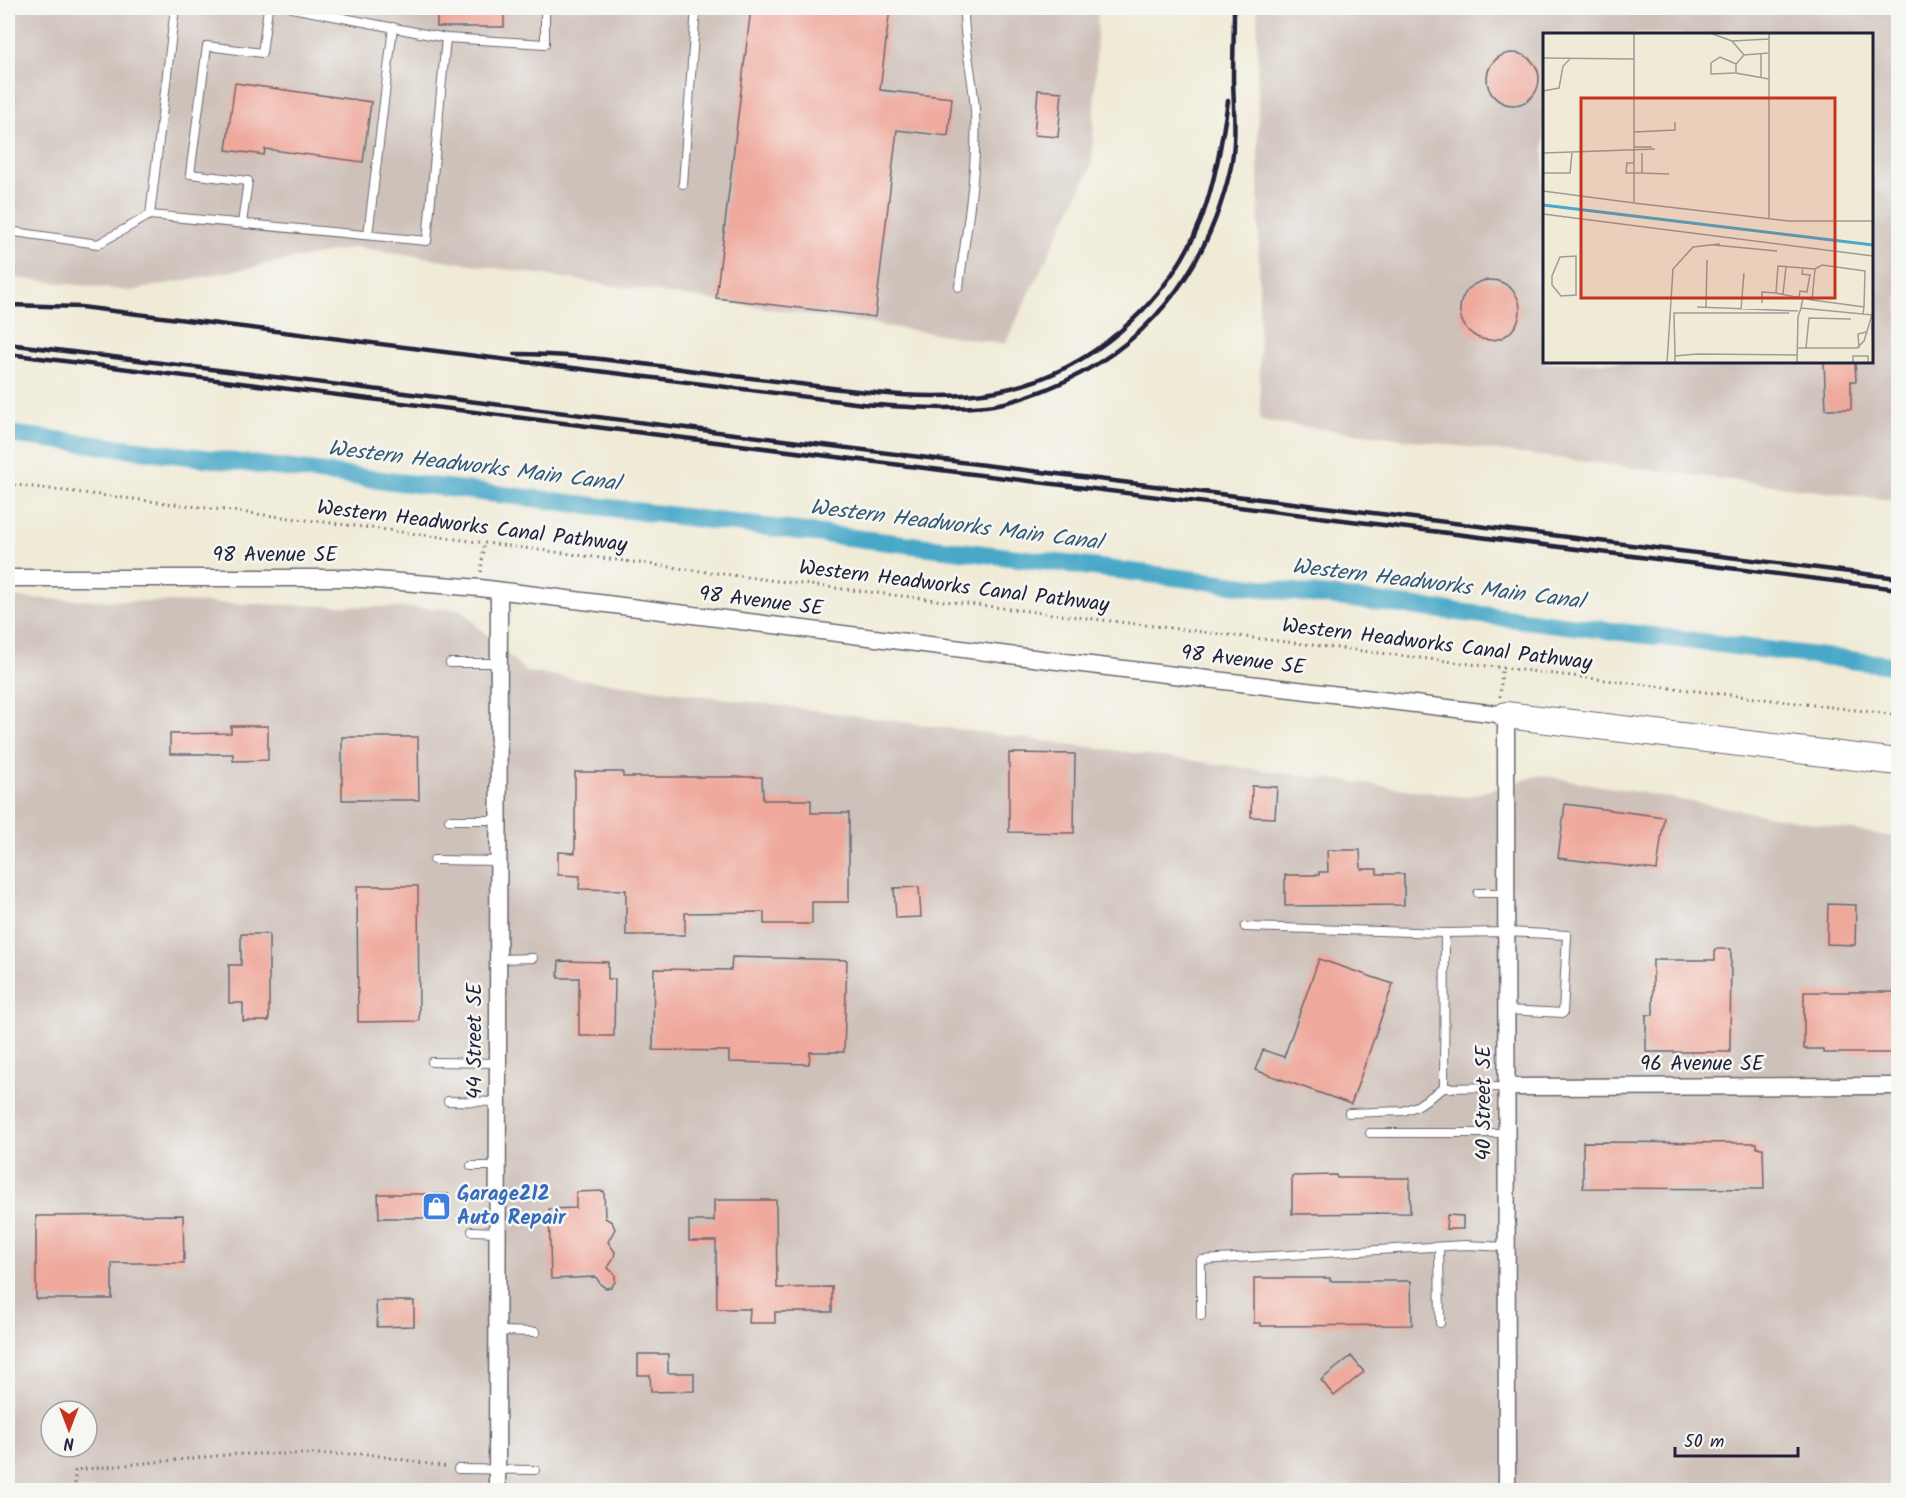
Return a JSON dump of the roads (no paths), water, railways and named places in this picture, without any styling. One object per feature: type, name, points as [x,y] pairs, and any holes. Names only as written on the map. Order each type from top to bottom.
[{"type":"main road","points":[[1506,715],[1899,762]]},
{"type":"street","name":"98 Avenue SE","points":[[8,578],[349,578],[480,588],[1506,715]]},
{"type":"street","name":"44 Street SE","points":[[497,1491],[499,592]]},
{"type":"street","name":"40 Street SE","points":[[1506,715],[1507,1490]]},
{"type":"street","name":"96 Avenue SE","points":[[1506,1087],[1899,1086]]},
{"type":"lane","points":[[150,215],[175,8]]},
{"type":"lane","points":[[242,223],[248,181],[190,174],[207,46],[262,53],[268,8]]},
{"type":"lane","points":[[292,8],[446,38],[545,44],[546,8]]},
{"type":"lane","points":[[682,184],[696,8]]},
{"type":"lane","points":[[959,287],[976,150],[975,110],[964,8]]},
{"type":"lane","points":[[368,235],[393,27]]},
{"type":"lane","points":[[8,231],[98,244],[150,215],[427,241],[446,38]]},
{"type":"lane","points":[[450,663],[498,663]]},
{"type":"lane","points":[[449,820],[498,820]]},
{"type":"lane","points":[[434,860],[498,861]]},
{"type":"lane","points":[[1478,893],[1506,893]]},
{"type":"lane","points":[[1245,927],[1567,935],[1563,1013],[1506,1010]]},
{"type":"lane","points":[[1444,1088],[1445,933]]},
{"type":"lane","points":[[498,958],[533,958]]},
{"type":"lane","points":[[432,1062],[498,1063]]},
{"type":"lane","points":[[1349,1113],[1402,1111],[1432,1098],[1444,1088],[1506,1087]]},
{"type":"lane","points":[[448,1101],[498,1102]]},
{"type":"lane","points":[[1370,1133],[1506,1133]]},
{"type":"lane","points":[[471,1166],[498,1166]]},
{"type":"lane","points":[[472,1231],[498,1232]]},
{"type":"lane","points":[[1202,1316],[1201,1260],[1439,1247],[1506,1247]]},
{"type":"lane","points":[[1439,1247],[1440,1323]]},
{"type":"lane","points":[[497,1331],[536,1332]]},
{"type":"lane","points":[[458,1469],[535,1470]]},
{"type":"lane","points":[[1481,1489],[1507,1490]]},
{"type":"waterway","name":"Western Headworks Main Canal","points":[[8,434],[1898,666]]},
{"type":"railway","points":[[8,305],[81,307],[863,404],[940,408],[1002,403],[1047,389],[1082,373],[1114,353],[1142,330],[1166,304],[1187,275],[1205,243],[1219,208],[1234,149],[1234,8]]},
{"type":"railway","points":[[515,354],[605,360],[902,395],[974,394],[997,391],[1030,382],[1062,369],[1093,352],[1146,307],[1168,280],[1186,251],[1206,206],[1218,161],[1228,101]]},
{"type":"railway","points":[[8,344],[1898,578]]},
{"type":"railway","points":[[8,354],[1898,589]]},
{"type":"place","name":"Garage212 Auto Repair","points":[[436,1206]]}]
